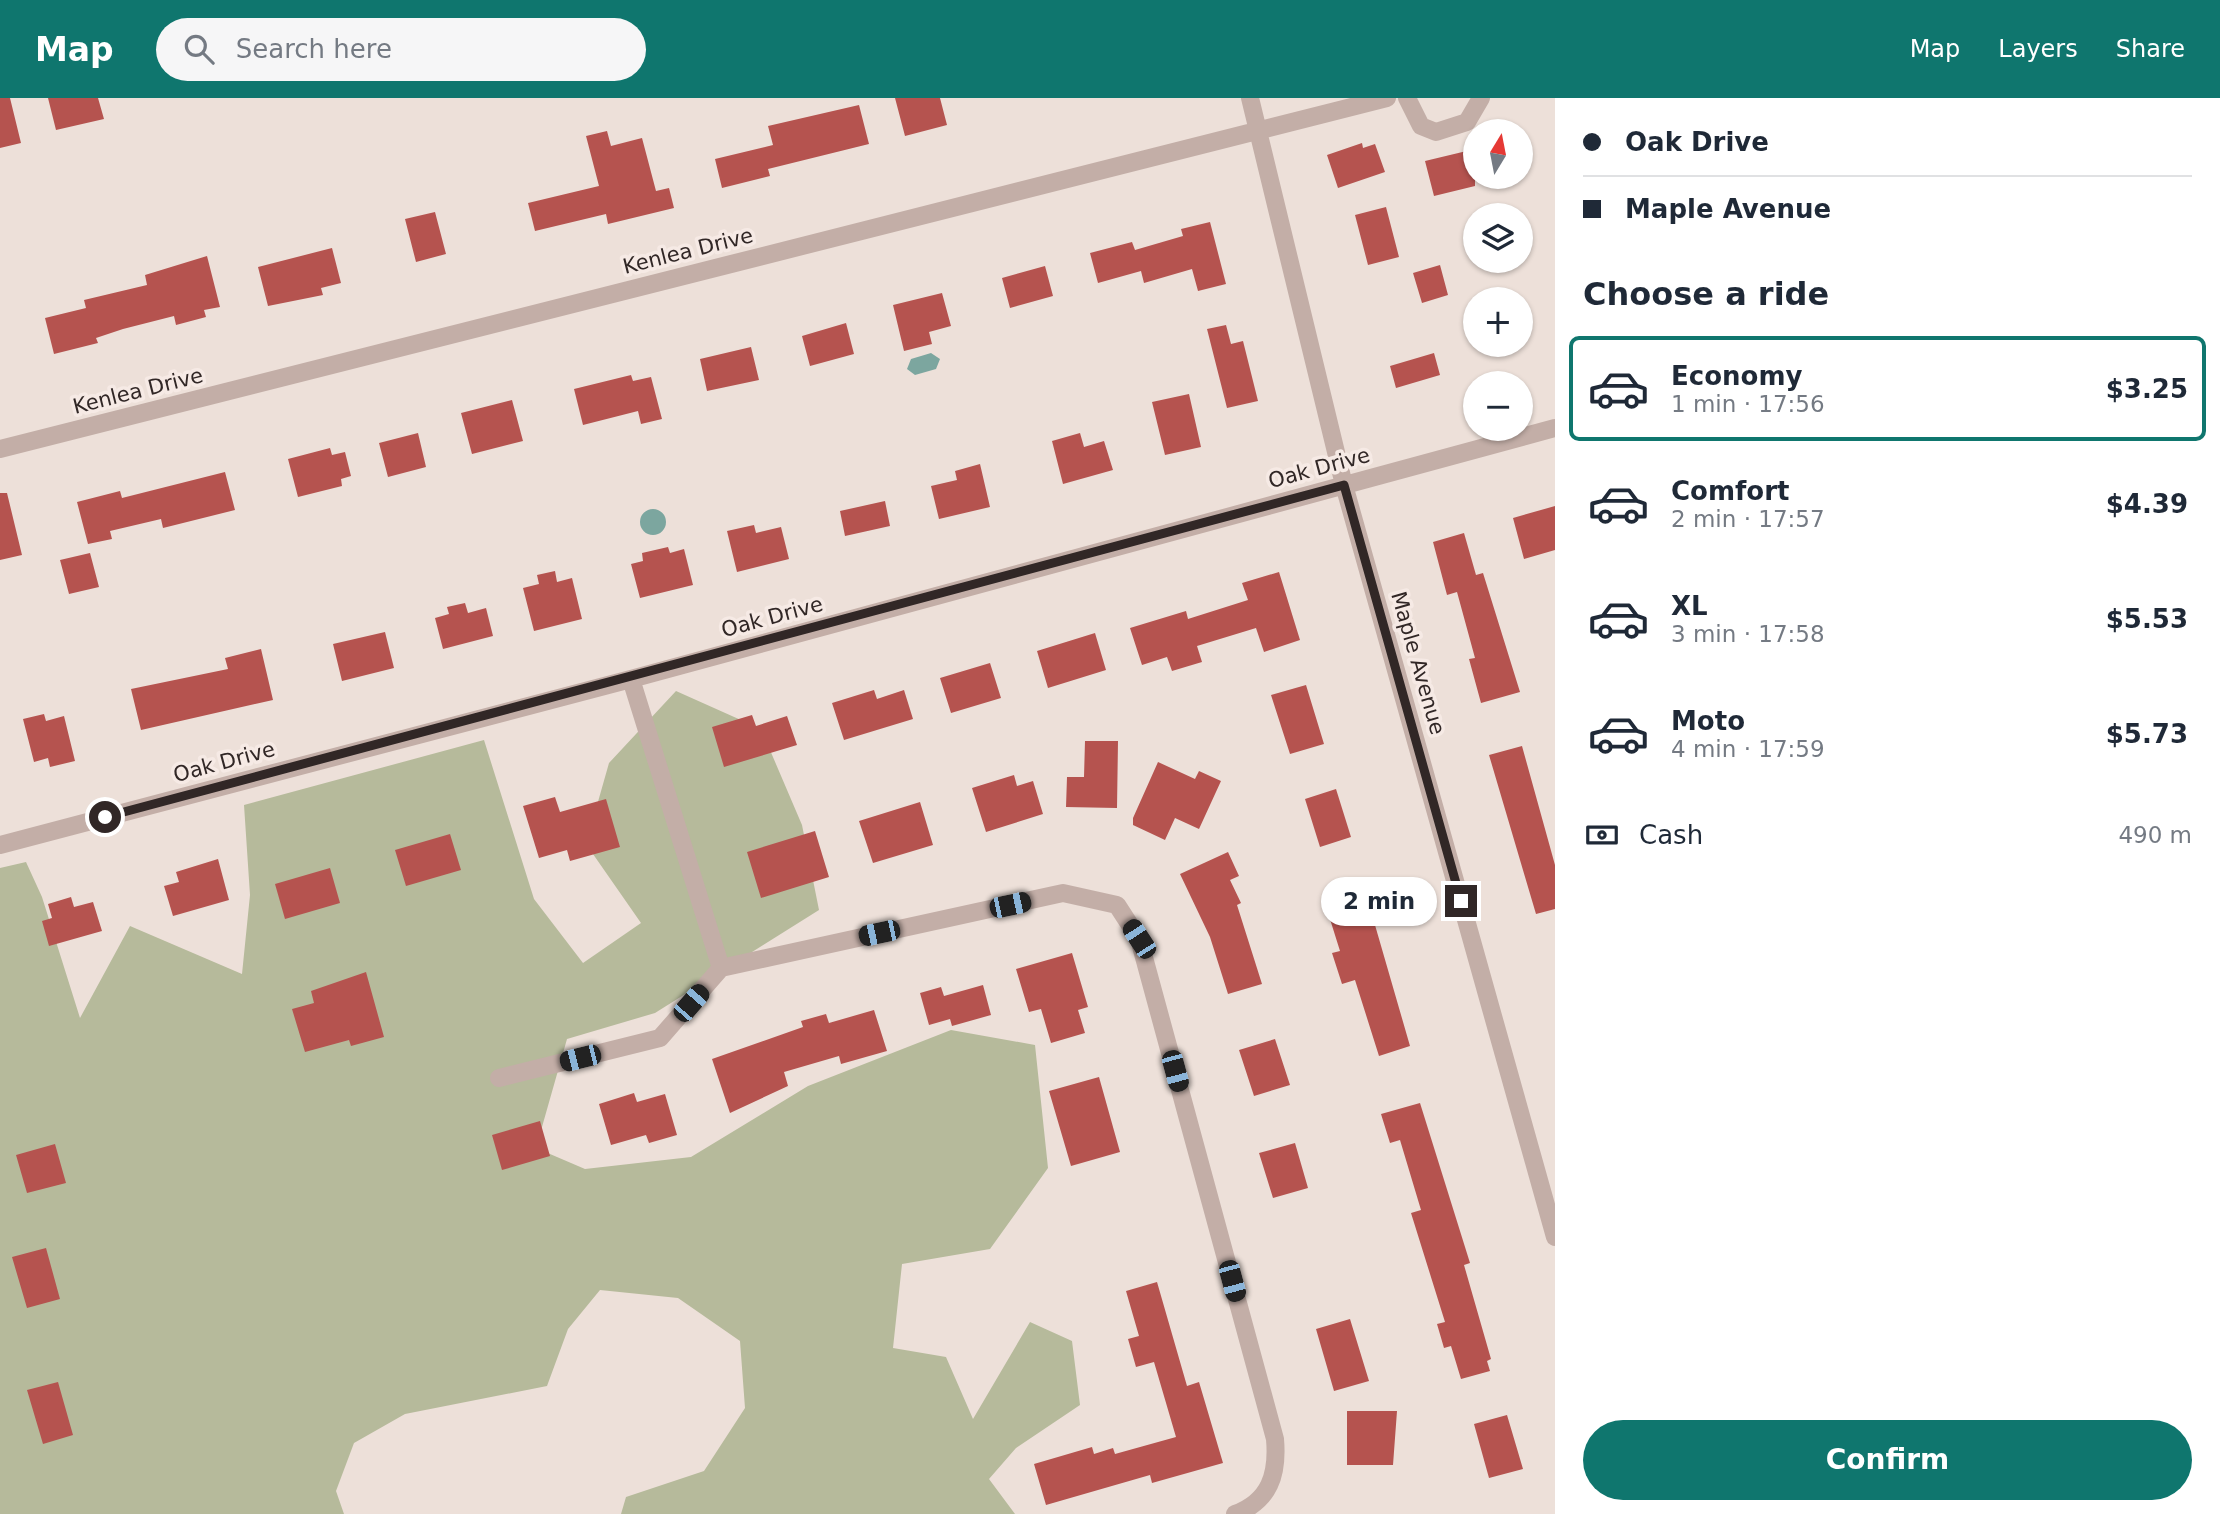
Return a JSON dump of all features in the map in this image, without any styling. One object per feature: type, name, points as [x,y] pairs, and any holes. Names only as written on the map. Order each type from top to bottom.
[{"type":"street","name":"Maple Avenue","points":[[1250,98],[1344,485],[1555,1237]]},
{"type":"street","name":"Kenlea Drive","points":[[0,449],[1387,98]]},
{"type":"street","points":[[1407,98],[1421,126],[1436,132],[1467,122],[1481,98]]},
{"type":"street","name":"Oak Drive","points":[[0,845],[631,679],[1555,428]]},
{"type":"street","points":[[631,679],[721,968]]},
{"type":"street","points":[[499,1078],[660,1038],[721,968],[1063,893],[1117,905],[1139,939],[1275,1439],[1277,1461],[1271,1486],[1256,1503],[1236,1514]]},
{"type":"green space","points":[[676,691],[761,729],[802,825],[819,910],[655,1013],[567,1039],[536,1148],[585,1169],[691,1157],[808,1086],[951,1030],[1035,1045],[1048,1168],[990,1249],[902,1264],[893,1348],[946,1357],[973,1419],[1030,1322],[1072,1341],[1080,1405],[1016,1448],[989,1479],[1015,1514],[621,1514],[626,1497],[704,1471],[745,1408],[740,1341],[678,1298],[600,1290],[568,1329],[547,1386],[405,1414],[354,1443],[336,1491],[344,1514],[0,1514],[0,868],[26,862],[42,897],[80,1018],[130,926],[242,974],[250,895],[244,805],[484,740],[534,899],[583,963],[641,923],[586,844],[609,763]]},
{"type":"water","points":[[931,353],[940,359],[936,369],[915,375],[907,369],[911,359]]},
{"type":"water","points":[[653,509],[663,512],[666,522],[663,532],[653,535],[643,532],[640,522],[643,512]]},
{"type":"building","points":[[0,98],[10,98],[21,143],[0,148]]},
{"type":"building","points":[[48,98],[98,98],[104,119],[56,130]]},
{"type":"building","points":[[895,98],[940,98],[947,125],[905,136]]},
{"type":"building","points":[[859,105],[869,144],[768,169],[770,176],[722,188],[715,159],[773,145],[768,126]]},
{"type":"building","points":[[607,131],[611,146],[642,138],[656,191],[669,188],[674,208],[608,224],[606,214],[535,231],[528,203],[599,186],[586,136]]},
{"type":"building","points":[[1362,143],[1363,148],[1375,144],[1385,172],[1338,188],[1327,155]]},
{"type":"building","points":[[1463,152],[1463,189],[1434,196],[1425,161]]},
{"type":"building","points":[[1386,207],[1399,257],[1368,265],[1355,215]]},
{"type":"building","points":[[435,212],[446,254],[416,262],[405,219]]},
{"type":"building","points":[[1210,222],[1226,284],[1198,291],[1192,269],[1144,283],[1141,271],[1098,283],[1090,253],[1132,242],[1135,250],[1183,236],[1181,229]]},
{"type":"building","points":[[332,248],[341,283],[321,288],[323,295],[268,306],[258,267]]},
{"type":"building","points":[[207,256],[220,307],[204,310],[206,317],[176,325],[174,316],[123,329],[96,338],[98,343],[54,354],[45,318],[86,308],[84,300],[147,285],[145,275]]},
{"type":"building","points":[[1440,265],[1448,295],[1422,303],[1413,273]]},
{"type":"building","points":[[1045,266],[1053,296],[1010,308],[1002,278]]},
{"type":"building","points":[[942,293],[951,326],[929,332],[932,344],[904,351],[893,305]]},
{"type":"building","points":[[846,323],[854,354],[810,366],[802,336]]},
{"type":"building","points":[[1226,325],[1231,344],[1243,341],[1258,401],[1227,408],[1207,329]]},
{"type":"building","points":[[751,347],[759,380],[707,391],[700,359]]},
{"type":"building","points":[[1434,353],[1440,375],[1396,388],[1390,366]]},
{"type":"building","points":[[631,375],[633,381],[651,377],[662,419],[641,424],[638,411],[583,425],[574,389]]},
{"type":"building","points":[[1189,394],[1201,447],[1165,455],[1152,402]]},
{"type":"building","points":[[512,400],[523,441],[472,454],[461,413]]},
{"type":"building","points":[[418,433],[426,467],[388,477],[379,443]]},
{"type":"building","points":[[1080,433],[1084,447],[1104,441],[1113,470],[1063,484],[1052,441]]},
{"type":"building","points":[[330,448],[332,455],[345,452],[351,476],[341,479],[342,486],[298,497],[288,459]]},
{"type":"building","points":[[980,464],[990,507],[939,519],[931,486],[957,480],[955,471]]},
{"type":"building","points":[[225,472],[235,510],[163,528],[161,519],[110,531],[112,539],[88,544],[77,502],[120,491],[122,498]]},
{"type":"building","points":[[0,493],[7,493],[22,555],[0,560]]},
{"type":"building","points":[[885,501],[890,526],[845,536],[840,511]]},
{"type":"building","points":[[1555,506],[1555,550],[1524,559],[1513,518]]},
{"type":"building","points":[[754,525],[756,533],[781,527],[789,559],[737,572],[727,531]]},
{"type":"building","points":[[1464,533],[1476,575],[1483,573],[1520,692],[1481,703],[1469,659],[1475,658],[1457,592],[1447,595],[1433,542]]},
{"type":"building","points":[[668,547],[670,553],[684,549],[693,585],[640,598],[631,564],[643,561],[642,553]]},
{"type":"building","points":[[90,553],[99,587],[69,594],[60,560]]},
{"type":"building","points":[[555,571],[557,582],[572,578],[582,619],[534,631],[523,588],[539,584],[537,575]]},
{"type":"building","points":[[1279,572],[1300,640],[1264,652],[1256,628],[1197,646],[1202,662],[1172,671],[1167,657],[1142,665],[1130,628],[1186,611],[1188,619],[1248,600],[1242,583]]},
{"type":"building","points":[[465,603],[468,613],[486,608],[493,636],[443,649],[435,618],[449,614],[447,607]]},
{"type":"building","points":[[385,632],[394,668],[342,681],[333,644]]},
{"type":"building","points":[[1095,633],[1106,670],[1048,688],[1037,651]]},
{"type":"building","points":[[261,649],[273,700],[141,730],[131,689],[228,669],[225,658]]},
{"type":"building","points":[[990,663],[1001,698],[951,713],[940,678]]},
{"type":"building","points":[[1306,685],[1324,744],[1290,754],[1271,695]]},
{"type":"building","points":[[874,690],[877,699],[904,690],[913,719],[844,740],[832,703]]},
{"type":"building","points":[[44,714],[46,721],[64,716],[75,761],[50,767],[48,758],[34,762],[23,719]]},
{"type":"building","points":[[752,715],[756,726],[787,716],[797,745],[724,767],[712,727]]},
{"type":"building","points":[[1085,741],[1118,741],[1117,808],[1066,807],[1067,777],[1084,777]]},
{"type":"building","points":[[1522,746],[1555,865],[1555,909],[1536,914],[1489,755]]},
{"type":"building","points":[[1158,762],[1195,779],[1199,771],[1221,781],[1199,829],[1175,818],[1165,840],[1133,825],[1133,818]]},
{"type":"building","points":[[1014,775],[1017,786],[1033,781],[1043,814],[986,832],[972,788]]},
{"type":"building","points":[[1336,789],[1351,837],[1320,847],[1305,799]]},
{"type":"building","points":[[555,797],[560,812],[606,799],[620,847],[570,861],[567,850],[539,858],[523,806]]},
{"type":"building","points":[[920,802],[933,845],[873,863],[859,821]]},
{"type":"building","points":[[815,831],[829,877],[761,898],[747,852]]},
{"type":"building","points":[[450,834],[461,870],[406,886],[395,850]]},
{"type":"building","points":[[1228,852],[1239,876],[1230,880],[1241,903],[1237,905],[1262,984],[1228,994],[1210,937],[1180,874]]},
{"type":"building","points":[[218,859],[229,900],[173,916],[164,886],[179,882],[176,872]]},
{"type":"building","points":[[330,868],[340,903],[285,919],[275,884]]},
{"type":"building","points":[[1364,887],[1410,1046],[1379,1056],[1355,980],[1342,984],[1332,953],[1340,951],[1324,900]]},
{"type":"building","points":[[71,897],[74,907],[93,902],[102,931],[49,946],[42,921],[52,918],[48,904]]},
{"type":"building","points":[[1072,953],[1088,1007],[1078,1010],[1085,1033],[1051,1043],[1041,1009],[1029,1012],[1016,969]]},
{"type":"building","points":[[366,972],[384,1037],[351,1046],[349,1040],[305,1052],[292,1009],[314,1003],[311,991]]},
{"type":"building","points":[[983,985],[991,1015],[952,1026],[950,1019],[929,1025],[920,993],[941,987],[944,996]]},
{"type":"building","points":[[874,1010],[887,1051],[841,1064],[839,1056],[784,1072],[788,1086],[730,1113],[712,1059],[803,1027],[801,1021],[826,1014],[829,1023]]},
{"type":"building","points":[[1275,1039],[1290,1085],[1254,1096],[1239,1050]]},
{"type":"building","points":[[1099,1077],[1120,1152],[1071,1166],[1049,1091]]},
{"type":"building","points":[[634,1093],[637,1102],[665,1094],[677,1135],[649,1143],[646,1135],[611,1145],[599,1104]]},
{"type":"building","points":[[1420,1103],[1470,1263],[1464,1265],[1491,1359],[1487,1361],[1490,1371],[1461,1379],[1451,1346],[1444,1348],[1437,1324],[1445,1322],[1411,1213],[1421,1210],[1400,1140],[1390,1143],[1381,1114]]},
{"type":"building","points":[[540,1121],[550,1156],[502,1170],[492,1135]]},
{"type":"building","points":[[1295,1143],[1308,1188],[1273,1198],[1259,1153]]},
{"type":"building","points":[[55,1144],[66,1183],[27,1193],[16,1155]]},
{"type":"building","points":[[46,1248],[60,1299],[27,1308],[12,1257]]},
{"type":"building","points":[[1157,1282],[1187,1386],[1199,1382],[1223,1463],[1152,1483],[1150,1475],[1046,1505],[1034,1464],[1092,1447],[1094,1454],[1113,1448],[1115,1454],[1176,1437],[1154,1362],[1136,1367],[1128,1339],[1139,1336],[1126,1291]]},
{"type":"building","points":[[1350,1319],[1369,1381],[1334,1391],[1316,1329]]},
{"type":"building","points":[[58,1382],[73,1435],[43,1444],[27,1390]]},
{"type":"building","points":[[1347,1411],[1397,1411],[1393,1465],[1347,1465]]},
{"type":"building","points":[[1507,1415],[1523,1469],[1489,1478],[1474,1424]]},
{"type":"route","points":[[105,817],[631,679],[1344,485],[1461,901]]}]
